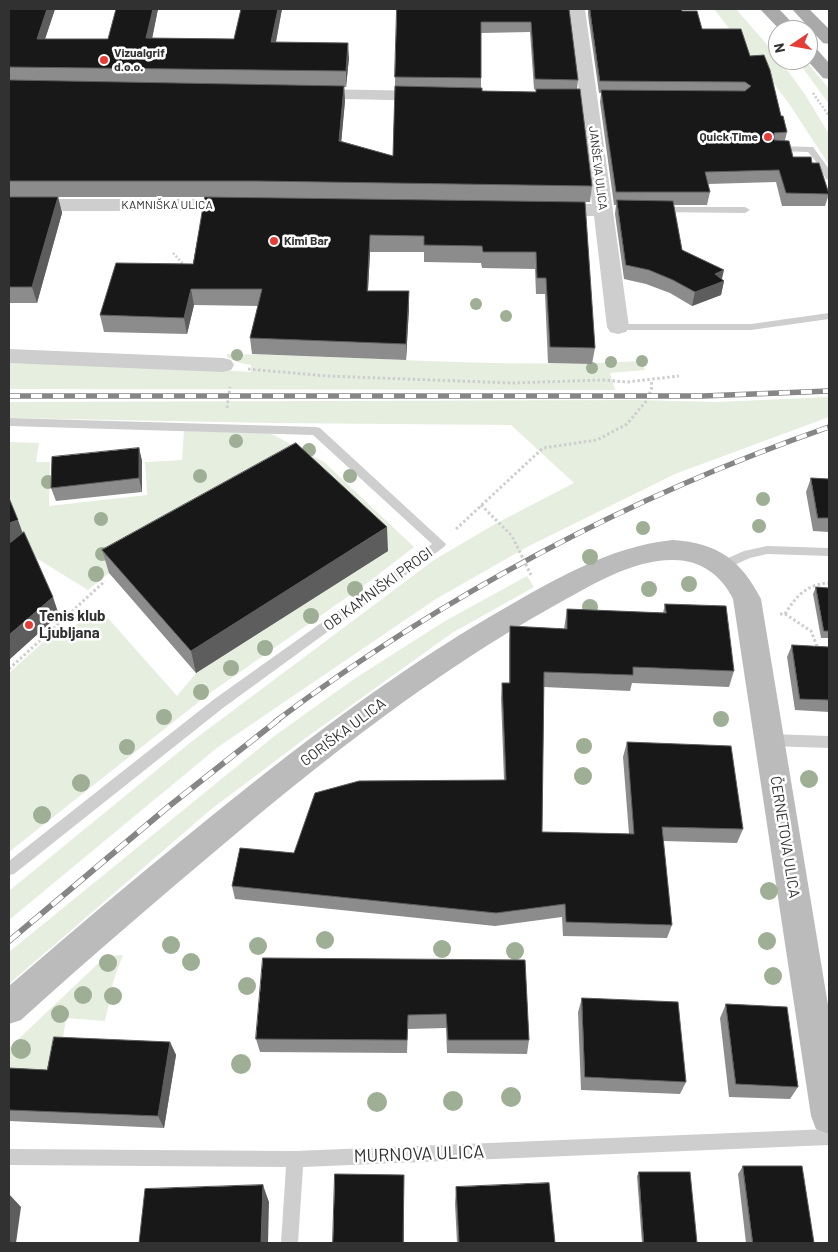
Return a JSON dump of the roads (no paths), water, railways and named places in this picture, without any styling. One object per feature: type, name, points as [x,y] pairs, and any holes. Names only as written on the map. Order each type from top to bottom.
[{"type":"main road","points":[[769,9],[780,20]]},
{"type":"main road","points":[[802,9],[829,39]]},
{"type":"main road","points":[[818,61],[829,74]]},
{"type":"street","name":"JANŠEVA ULICA","points":[[577,9],[594,98],[608,210],[618,327]]},
{"type":"street","points":[[293,94],[450,96]]},
{"type":"street","points":[[526,97],[594,98]]},
{"type":"street","name":"KAMNIŠKA ULICA","points":[[9,204],[258,205]]},
{"type":"street","points":[[532,210],[608,210]]},
{"type":"street","points":[[9,356],[223,365]]},
{"type":"street","name":"GORIŠKA ULICA","points":[[9,1008],[179,862],[327,742],[440,661],[546,598],[607,568],[659,551],[688,550],[709,557],[723,565]]},
{"type":"street","name":"ČERNETOVA ULICA","points":[[723,565],[741,586],[750,613],[826,1073],[829,1116]]},
{"type":"lane","points":[[775,149],[810,149],[821,162],[829,177]]},
{"type":"lane","points":[[650,210],[745,210]]},
{"type":"lane","points":[[618,327],[751,327],[829,316]]},
{"type":"lane","name":"OB KAMNIŠKI PROGI","points":[[9,422],[316,431],[440,544],[218,704],[9,869]]},
{"type":"lane","points":[[723,565],[748,554],[767,550],[829,552]]},
{"type":"lane","points":[[770,740],[829,742]]},
{"type":"lane","name":"MURNOVA ULICA","points":[[9,1157],[295,1159],[829,1137]]},
{"type":"lane","points":[[290,1243],[295,1159]]},
{"type":"railway","points":[[9,396],[703,396],[829,391]]},
{"type":"railway","points":[[276,721],[340,675],[405,632],[541,553],[611,517],[683,484],[755,454],[829,427]]},
{"type":"railway","points":[[9,941],[168,807],[278,720]]},
{"type":"place","name":"Vizualgrif d.o.o.","points":[[104,60]]},
{"type":"place","name":"Quick Time","points":[[768,137]]},
{"type":"place","name":"Kimi Bar","points":[[274,241]]},
{"type":"place","name":"Tenis klub Ljubljana","points":[[29,625]]}]
